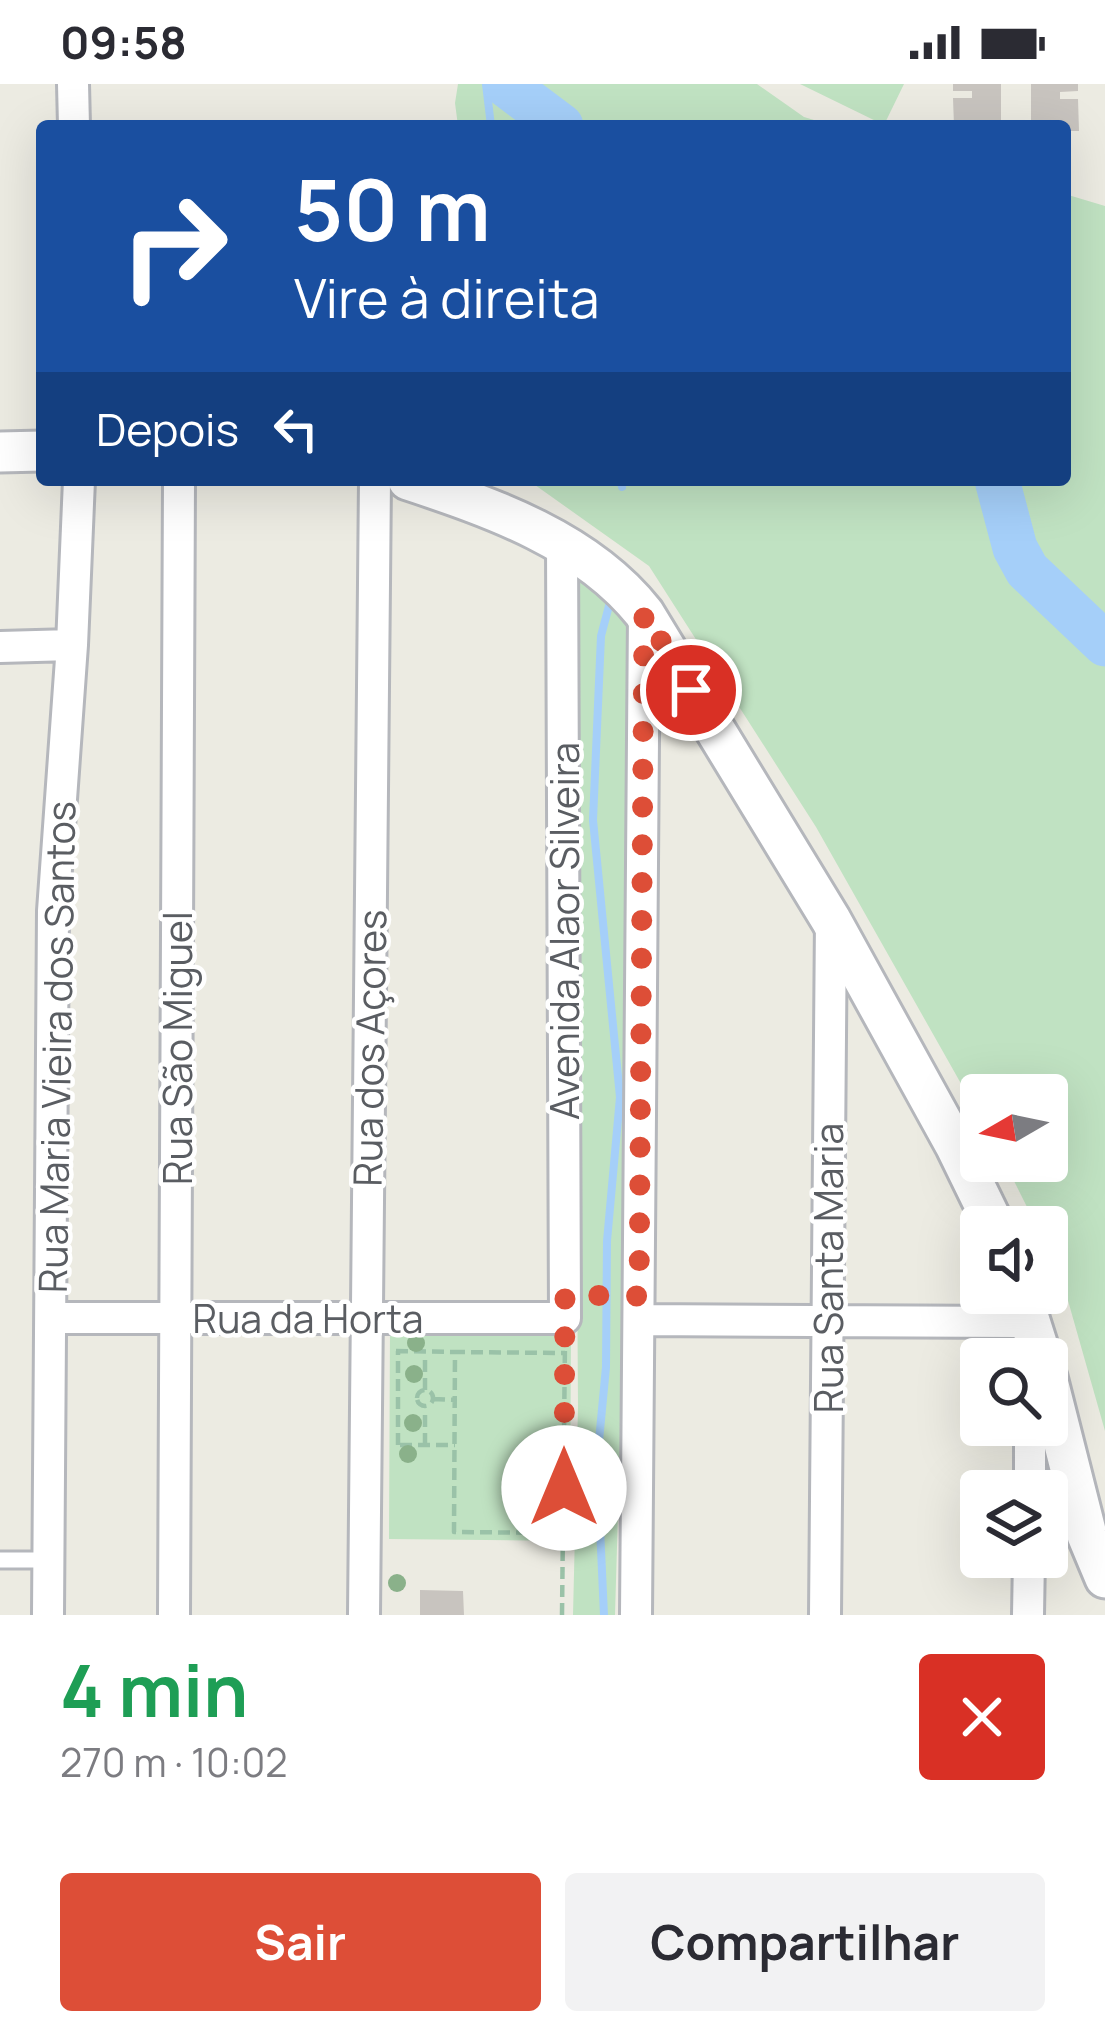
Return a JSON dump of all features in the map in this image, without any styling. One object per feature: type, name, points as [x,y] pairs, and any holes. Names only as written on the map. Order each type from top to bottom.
[{"type":"street","points":[[73,84],[74,120]]},
{"type":"street","points":[[0,452],[36,452]]},
{"type":"street","name":"Rua Maria Vieira dos Santos","points":[[48,1615],[55,854],[79,486]]},
{"type":"street","name":"Rua São Miguel","points":[[174,1615],[179,486]]},
{"type":"street","name":"Rua dos Açores","points":[[364,1615],[375,486]]},
{"type":"street","points":[[424,486],[503,515],[562,544],[605,572],[644,613],[831,920],[985,1206]]},
{"type":"street","name":"Avenida Alaor Silveira","points":[[562,544],[565,1318]]},
{"type":"street","name":"Avenida Alaor Silveira","points":[[636,1615],[644,613]]},
{"type":"street","points":[[0,647],[72,645]]},
{"type":"street","name":"Rua Santa Maria","points":[[825,1615],[831,920]]},
{"type":"street","name":"Rua da Horta","points":[[51,1318],[565,1318]]},
{"type":"street","points":[[639,1320],[827,1321],[1031,1333]]},
{"type":"street","points":[[1065,1446],[1087,1534],[1105,1578]]},
{"type":"street","points":[[1028,1615],[1029,1578]]},
{"type":"lane","points":[[0,1560],[49,1560]]},
{"type":"path","points":[[425,1318],[425,1390],[433,1400]]},
{"type":"path","points":[[562,1615],[565,1318]]},
{"type":"path","points":[[367,1352],[565,1353]]},
{"type":"path","points":[[398,1352],[398,1445]]},
{"type":"path","points":[[455,1352],[454,1532],[564,1533]]},
{"type":"path","points":[[425,1390],[416,1400],[425,1407]]},
{"type":"path","points":[[425,1445],[425,1407],[433,1400],[455,1400]]},
{"type":"path","points":[[366,1445],[454,1445]]},
{"type":"green space","points":[[458,84],[757,84],[814,120],[457,120]]},
{"type":"green space","points":[[800,84],[904,84],[886,120],[874,120]]},
{"type":"green space","points":[[1071,196],[1105,206],[1105,1431],[1068,1301],[1068,1206],[1026,1206],[1014,1182],[1068,1182],[1068,1074],[960,1074],[960,1082],[816,827],[649,566],[536,486],[1071,486]]},
{"type":"green space","points":[[573,572],[628,623],[631,1071],[615,1615],[573,1615],[578,1408]]},
{"type":"green space","points":[[390,1328],[571,1330],[570,1541],[389,1539]]},
{"type":"building","points":[[953,84],[1001,84],[1001,120],[954,120],[953,98],[972,98],[972,91],[953,91]]},
{"type":"building","points":[[1031,84],[1078,84],[1078,91],[1060,92],[1060,99],[1078,99],[1079,131],[1071,131],[1071,120],[1031,120]]},
{"type":"building","points":[[420,1590],[463,1591],[464,1615],[420,1615]]},
{"type":"waterway","points":[[486,84],[490,120]]},
{"type":"waterway","points":[[505,84],[553,120]]},
{"type":"waterway","points":[[999,486],[1015,548],[1027,570],[1105,644]]},
{"type":"waterway","points":[[604,1615],[597,1462],[606,1367],[607,1241],[620,1097],[593,820],[601,636],[610,602]]},
{"type":"route","points":[[564,1488],[565,1295],[639,1296],[644,613],[691,690]]}]
